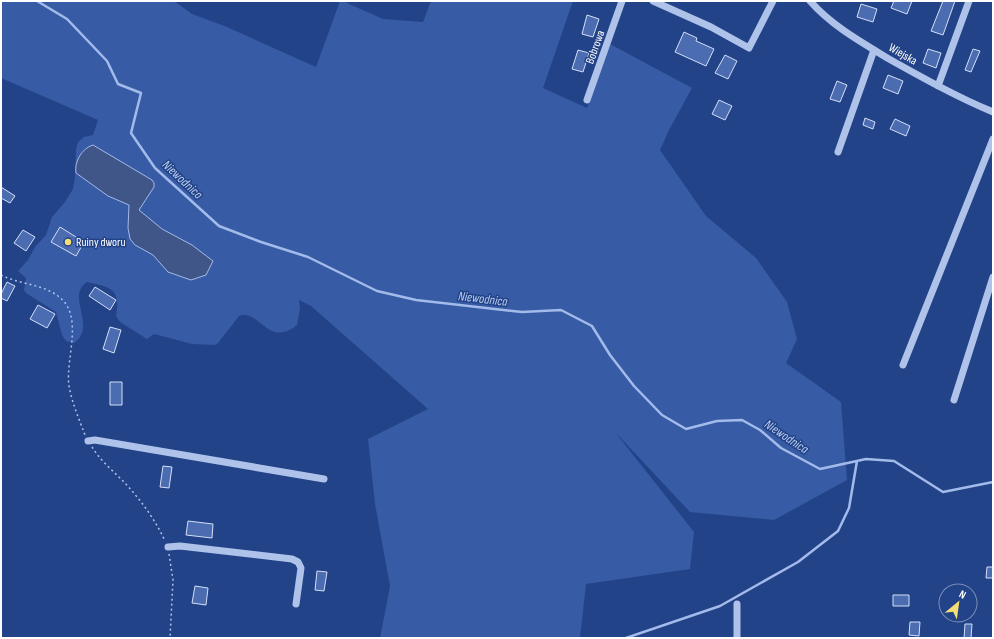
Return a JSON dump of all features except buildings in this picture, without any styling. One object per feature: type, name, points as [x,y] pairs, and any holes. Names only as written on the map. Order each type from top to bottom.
[{"type":"street","name":"Bobrowa","points":[[587,100],[622,1]]},
{"type":"street","points":[[653,1],[711,27],[749,48],[773,1]]},
{"type":"street","name":"Wiejska","points":[[810,1],[833,23],[874,50],[938,86],[993,112]]},
{"type":"street","points":[[938,86],[969,1]]},
{"type":"street","points":[[838,152],[874,50]]},
{"type":"street","points":[[902,365],[993,139]]},
{"type":"street","points":[[954,400],[993,277]]},
{"type":"street","points":[[88,441],[95,440],[324,479]]},
{"type":"street","points":[[168,547],[180,546],[292,559],[298,562],[301,568],[296,604]]},
{"type":"street","points":[[737,604],[737,638]]},
{"type":"shaded area","points":[[1,1],[174,1],[192,14],[227,27],[316,67],[340,1],[347,1],[347,3],[383,19],[423,22],[431,1],[573,1],[543,88],[587,108],[610,44],[692,88],[660,150],[706,216],[756,258],[787,302],[797,339],[786,363],[841,402],[847,480],[774,520],[690,512],[615,432],[694,532],[690,569],[586,584],[580,638],[380,638],[390,586],[375,504],[368,439],[428,409],[311,306],[299,300],[300,309],[297,325],[287,331],[278,332],[271,330],[252,317],[246,315],[239,316],[215,345],[192,344],[154,334],[147,339],[120,322],[116,316],[117,300],[112,291],[108,288],[87,282],[81,288],[79,295],[83,320],[81,336],[74,343],[66,341],[62,335],[56,312],[26,293],[24,290],[26,278],[18,271],[28,260],[35,247],[46,235],[52,217],[65,202],[73,189],[76,149],[78,142],[84,137],[93,135],[98,120],[1,78]]},
{"type":"shaded area","points":[[93,145],[152,180],[154,187],[139,210],[162,229],[192,245],[213,261],[206,275],[191,280],[168,272],[153,255],[135,245],[130,239],[128,228],[129,205],[108,196],[76,173],[76,164],[82,152]]},
{"type":"waterway","name":"Niewodnica","points":[[37,1],[67,19],[107,61],[118,84],[141,93],[131,133],[155,168],[219,226],[261,242],[308,257],[377,291],[416,300],[522,312],[561,310],[592,326],[610,355],[634,386],[662,415],[686,429],[717,421],[742,420],[760,430],[781,448],[820,469],[866,459],[894,461],[943,492],[993,482]]},
{"type":"waterway","points":[[626,638],[720,606],[798,562],[838,531],[849,508],[857,461]]},
{"type":"place","name":"Ruiny dworu","points":[[68,242]]}]
